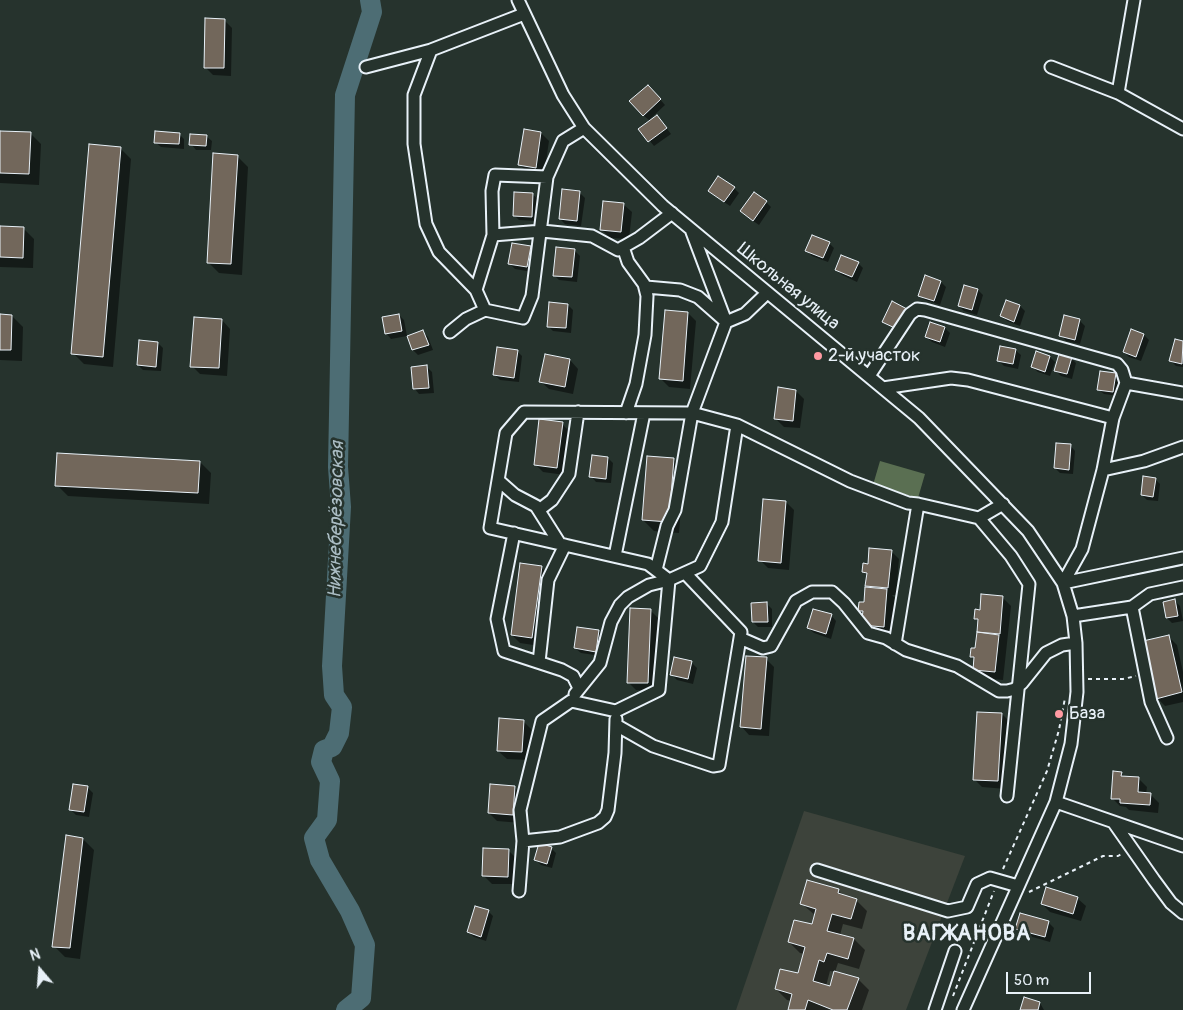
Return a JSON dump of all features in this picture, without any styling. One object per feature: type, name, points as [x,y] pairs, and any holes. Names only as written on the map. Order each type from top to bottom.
[{"type":"street","name":"Школьная улица","points":[[518,0],[563,95],[584,128],[672,213],[919,418],[1028,531],[1063,584],[1073,616],[1076,643],[1077,692],[1071,744],[1056,802],[1022,889],[963,1010]]},
{"type":"street","points":[[1118,93],[1134,0]]},
{"type":"street","points":[[366,67],[431,50],[524,14]]},
{"type":"street","points":[[431,50],[414,96],[414,144],[426,224],[440,252],[476,290],[486,310]]},
{"type":"street","points":[[1051,67],[1118,93],[1183,129]]},
{"type":"street","points":[[450,332],[466,318],[486,310],[523,318],[532,296],[542,231],[547,177],[563,141],[584,128]]},
{"type":"street","points":[[476,290],[493,236],[492,191],[495,175],[547,177]]},
{"type":"street","points":[[493,236],[542,231],[592,236],[618,250],[639,238],[672,213]]},
{"type":"street","points":[[656,570],[668,526],[676,510],[692,413],[726,322],[692,230]]},
{"type":"street","points":[[623,247],[628,262],[646,288],[647,309],[645,335],[636,384],[626,413]]},
{"type":"street","points":[[646,288],[680,290],[698,297],[726,322]]},
{"type":"street","points":[[726,322],[745,314],[767,293]]},
{"type":"street","points":[[869,376],[910,314],[917,309],[1117,364],[1124,375],[1126,383],[1113,418],[1103,470],[1082,549],[1063,584]]},
{"type":"street","points":[[883,388],[951,378],[968,380],[1113,418]]},
{"type":"street","points":[[1126,383],[1183,393]]},
{"type":"street","points":[[669,580],[648,564],[490,528],[506,433],[524,412],[692,413],[737,426],[850,481],[908,503],[979,518],[1011,556],[1029,584],[1007,796]]},
{"type":"street","points":[[539,510],[552,500],[569,474],[578,412]]},
{"type":"street","points":[[614,556],[644,413]]},
{"type":"street","points":[[519,891],[523,842],[520,810],[542,721],[571,701],[600,662],[611,622],[620,605],[628,597],[649,585],[669,580],[700,566],[722,522],[737,426]]},
{"type":"street","points":[[1103,470],[1151,459],[1183,446]]},
{"type":"street","points":[[498,480],[515,495],[536,506],[563,544]]},
{"type":"street","points":[[895,644],[918,504]]},
{"type":"street","points":[[979,518],[1003,504]]},
{"type":"street","points":[[514,533],[497,620],[504,651],[569,674],[579,688]]},
{"type":"street","points":[[539,662],[548,580],[563,544]]},
{"type":"street","points":[[1063,584],[1183,558]]},
{"type":"street","points":[[616,725],[652,746],[705,763],[719,765],[741,632],[685,573]]},
{"type":"street","points":[[571,701],[616,711],[660,690],[669,580]]},
{"type":"street","points":[[1073,616],[1132,607],[1150,594],[1183,587]]},
{"type":"street","points":[[740,638],[763,648],[771,646],[796,601],[812,592],[832,592],[868,633],[886,638],[906,650],[957,666],[999,691],[1007,692],[1018,686],[1046,653],[1062,645],[1076,643]]},
{"type":"street","points":[[1132,607],[1151,702],[1167,738]]},
{"type":"street","points":[[523,842],[560,837],[598,823],[605,817],[608,810],[616,753],[616,711]]},
{"type":"street","points":[[1056,802],[1183,846]]},
{"type":"street","points":[[1114,823],[1171,903],[1183,913]]},
{"type":"street","points":[[817,870],[948,911],[967,907],[977,884],[990,878],[1022,889]]},
{"type":"street","points":[[935,1010],[955,951]]},
{"type":"path","points":[[1084,679],[1123,679],[1145,673]]},
{"type":"path","points":[[1003,869],[1047,770],[1066,696]]},
{"type":"path","points":[[1022,889],[1104,856],[1118,856],[1131,849]]},
{"type":"path","points":[[951,1001],[996,886]]},
{"type":"shaded area","points":[[804,811],[965,856],[906,1010],[736,1010]]},
{"type":"green space","points":[[880,461],[925,474],[918,498],[873,485]]},
{"type":"building","points":[[205,18],[225,19],[224,68],[204,68]]},
{"type":"building","points":[[648,85],[661,99],[643,116],[629,101]]},
{"type":"building","points":[[657,115],[667,128],[648,142],[638,129]]},
{"type":"building","points":[[524,129],[541,132],[536,168],[518,165]]},
{"type":"building","points":[[0,131],[31,132],[29,174],[0,173]]},
{"type":"building","points":[[155,131],[180,133],[179,144],[154,143]]},
{"type":"building","points":[[190,134],[207,135],[206,146],[189,145]]},
{"type":"building","points":[[89,144],[121,147],[103,357],[71,354]]},
{"type":"building","points":[[213,153],[238,155],[231,264],[207,263]]},
{"type":"building","points":[[718,176],[735,187],[724,202],[708,191]]},
{"type":"building","points":[[562,189],[580,191],[577,221],[559,219]]},
{"type":"building","points":[[514,192],[533,193],[532,217],[513,216]]},
{"type":"building","points":[[754,192],[767,201],[753,221],[740,211]]},
{"type":"building","points":[[603,201],[624,203],[621,232],[600,230]]},
{"type":"building","points":[[0,226],[24,227],[23,258],[0,257]]},
{"type":"building","points":[[812,235],[830,242],[823,258],[805,251]]},
{"type":"building","points":[[512,243],[531,246],[527,267],[508,264]]},
{"type":"building","points":[[556,247],[575,249],[572,277],[553,276]]},
{"type":"building","points":[[841,255],[859,262],[852,277],[835,270]]},
{"type":"building","points":[[925,275],[941,281],[934,301],[918,296]]},
{"type":"building","points":[[964,285],[978,289],[972,310],[958,306]]},
{"type":"building","points":[[1006,300],[1020,305],[1014,322],[1000,316]]},
{"type":"building","points":[[892,301],[907,309],[897,329],[882,322]]},
{"type":"building","points":[[549,302],[568,304],[566,328],[547,327]]},
{"type":"building","points":[[665,310],[688,312],[683,381],[659,379]]},
{"type":"building","points":[[0,314],[12,315],[11,350],[0,350]]},
{"type":"building","points":[[399,314],[402,331],[385,334],[382,317]]},
{"type":"building","points":[[1064,315],[1080,319],[1075,340],[1059,336]]},
{"type":"building","points":[[194,317],[222,319],[219,368],[190,367]]},
{"type":"building","points":[[930,322],[945,327],[940,342],[925,337]]},
{"type":"building","points":[[1131,329],[1144,334],[1136,357],[1123,352]]},
{"type":"building","points":[[423,330],[429,345],[412,350],[407,336]]},
{"type":"building","points":[[1175,339],[1183,341],[1182,364],[1169,361]]},
{"type":"building","points":[[139,340],[158,342],[156,367],[137,365]]},
{"type":"building","points":[[1000,346],[1016,349],[1013,364],[997,361]]},
{"type":"building","points":[[497,347],[518,350],[514,378],[493,375]]},
{"type":"building","points":[[1036,351],[1050,356],[1045,372],[1031,367]]},
{"type":"building","points":[[545,354],[570,359],[565,387],[539,382]]},
{"type":"building","points":[[1059,354],[1072,357],[1067,374],[1054,371]]},
{"type":"building","points":[[427,365],[429,388],[413,389],[411,367]]},
{"type":"building","points":[[1100,371],[1116,373],[1113,392],[1097,390]]},
{"type":"building","points":[[778,387],[796,390],[793,421],[774,419]]},
{"type":"building","points":[[539,419],[563,422],[557,468],[534,465]]},
{"type":"building","points":[[1056,443],[1071,444],[1069,470],[1054,468]]},
{"type":"building","points":[[57,453],[200,461],[198,493],[55,486]]},
{"type":"building","points":[[592,455],[608,457],[606,479],[589,477]]},
{"type":"building","points":[[647,456],[674,458],[669,522],[642,520]]},
{"type":"building","points":[[1143,476],[1156,478],[1153,497],[1141,495]]},
{"type":"building","points":[[763,499],[786,501],[781,563],[758,561]]},
{"type":"building","points":[[869,548],[892,550],[888,588],[865,586],[867,573],[862,572],[863,563],[868,564]]},
{"type":"building","points":[[520,563],[542,566],[532,638],[511,635]]},
{"type":"building","points":[[865,587],[887,589],[884,627],[861,625],[863,611],[858,611],[859,602],[864,602]]},
{"type":"building","points":[[981,594],[1003,596],[1000,634],[977,632],[978,619],[974,619],[975,609],[980,610]]},
{"type":"building","points":[[1175,599],[1178,616],[1166,618],[1163,602]]},
{"type":"building","points":[[767,602],[768,622],[752,622],[751,603]]},
{"type":"building","points":[[630,608],[651,609],[648,683],[627,683]]},
{"type":"building","points":[[813,609],[832,614],[826,634],[807,628]]},
{"type":"building","points":[[577,627],[599,630],[596,652],[574,648]]},
{"type":"building","points":[[977,632],[999,635],[995,672],[973,670],[974,657],[970,657],[971,648],[975,648]]},
{"type":"building","points":[[1169,635],[1182,692],[1156,699],[1143,641]]},
{"type":"building","points":[[746,656],[767,657],[761,729],[740,727]]},
{"type":"building","points":[[674,657],[692,661],[688,679],[670,675]]},
{"type":"building","points":[[977,712],[1002,713],[998,781],[973,780]]},
{"type":"building","points":[[499,718],[524,720],[522,752],[497,751]]},
{"type":"building","points":[[1113,771],[1122,772],[1121,776],[1139,777],[1138,792],[1151,793],[1150,805],[1120,803],[1120,799],[1111,799]]},
{"type":"building","points":[[73,784],[88,786],[84,812],[69,810]]},
{"type":"building","points":[[490,784],[515,786],[513,815],[488,813]]},
{"type":"building","points":[[66,835],[83,838],[70,948],[52,947]]},
{"type":"building","points":[[539,843],[552,847],[547,864],[534,860]]},
{"type":"building","points":[[483,848],[509,849],[508,877],[482,876]]},
{"type":"building","points":[[807,880],[839,889],[838,893],[857,899],[851,919],[832,914],[827,931],[854,938],[848,959],[827,953],[824,962],[819,960],[813,981],[830,986],[834,971],[859,978],[847,1010],[833,1010],[808,1000],[805,1010],[788,1010],[792,994],[775,989],[780,969],[798,973],[805,947],[788,942],[794,920],[812,924],[816,909],[800,904]]},
{"type":"building","points":[[1046,887],[1078,897],[1073,914],[1041,904]]},
{"type":"building","points":[[475,906],[489,910],[481,937],[467,932]]},
{"type":"building","points":[[1020,913],[1049,921],[1045,937],[1015,929]]},
{"type":"building","points":[[1024,997],[1040,1002],[1038,1010],[1020,1010]]},
{"type":"waterway","name":"Нижнеберёзовская","points":[[346,1010],[361,998],[365,945],[350,911],[320,860],[314,838],[327,820],[330,781],[321,762],[324,750],[332,747],[339,733],[342,707],[334,695],[332,666],[341,507],[338,467],[345,95],[372,12],[370,0]]},
{"type":"place","name":"2-й участок","points":[[818,356]]},
{"type":"place","name":"База","points":[[1059,714]]},
{"type":"district","name":"ВАГЖАНОВА","points":[[967,934]]}]
